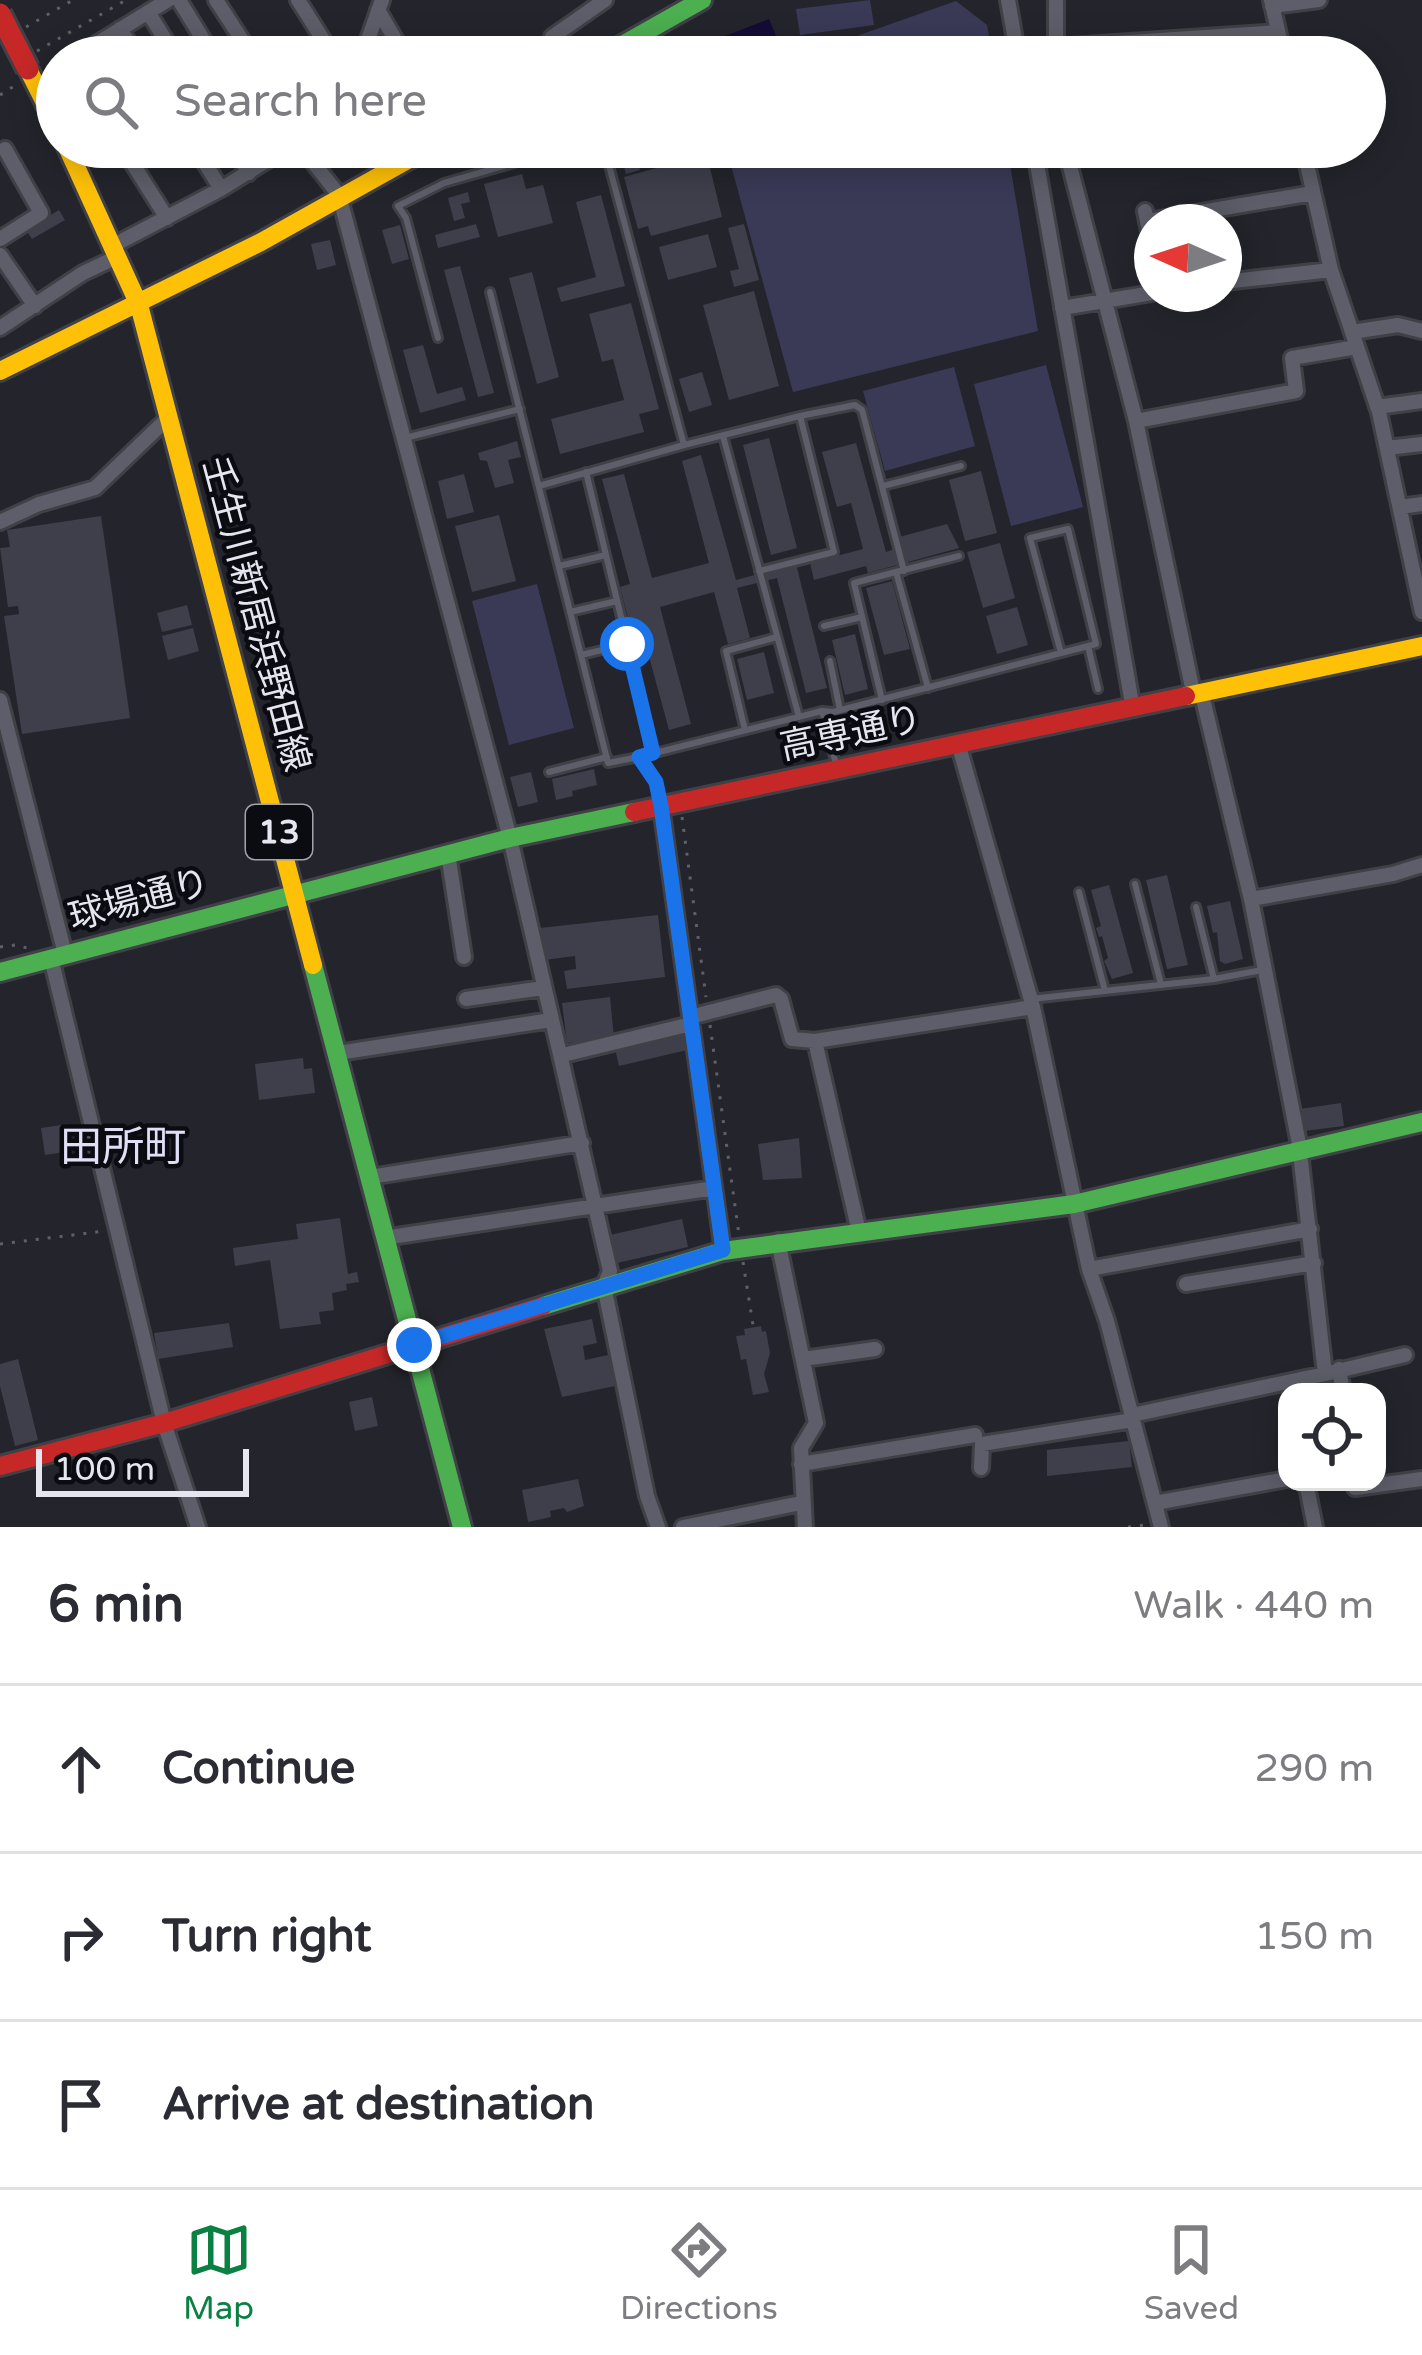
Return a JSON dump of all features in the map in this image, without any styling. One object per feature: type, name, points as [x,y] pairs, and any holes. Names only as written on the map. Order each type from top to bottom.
[{"type":"street","points":[[108,36],[168,0]]},
{"type":"street","points":[[179,0],[201,36]]},
{"type":"street","points":[[217,0],[240,36]]},
{"type":"street","points":[[298,0],[321,36]]},
{"type":"street","points":[[553,36],[605,0]]},
{"type":"street","points":[[1008,0],[1014,36]]},
{"type":"street","points":[[1056,0],[1056,36]]},
{"type":"street","points":[[1279,36],[1271,3],[1319,0]]},
{"type":"street","points":[[638,36],[695,2]]},
{"type":"street","points":[[380,5],[395,36]]},
{"type":"street","points":[[369,36],[380,5]]},
{"type":"street","points":[[148,12],[163,36]]},
{"type":"street","points":[[0,14],[36,78]]},
{"type":"street","points":[[120,28],[125,36]]},
{"type":"street","points":[[1204,36],[1278,32]]},
{"type":"street","points":[[0,239],[41,212],[2,147]]},
{"type":"street","name":"壬生川新居浜野田線","points":[[77,168],[140,305],[462,1527]]},
{"type":"street","points":[[135,168],[167,218]]},
{"type":"street","points":[[208,168],[221,189]]},
{"type":"street","points":[[246,168],[249,173]]},
{"type":"street","points":[[2,322],[255,168]]},
{"type":"street","points":[[318,168],[340,195],[510,838],[610,1271],[604,1286],[647,1496],[658,1527]]},
{"type":"street","points":[[0,370],[140,305],[391,168]]},
{"type":"street","points":[[1038,168],[1133,709]]},
{"type":"street","points":[[1070,168],[1136,421],[1192,687],[1202,695],[1251,899],[1332,1372],[1338,1383]]},
{"type":"street","points":[[1308,168],[1331,270],[1377,407],[1422,612]]},
{"type":"street","points":[[1234,204],[1313,193]]},
{"type":"street","points":[[0,255],[35,306]]},
{"type":"street","points":[[1242,280],[1331,270]]},
{"type":"street","points":[[1062,308],[1134,296]]},
{"type":"street","points":[[1136,421],[1297,391],[1292,358],[1398,325],[1422,331]]},
{"type":"street","points":[[1377,407],[1422,401]]},
{"type":"street","points":[[0,522],[95,488],[170,416]]},
{"type":"street","points":[[1387,448],[1422,444]]},
{"type":"street","points":[[1400,508],[1422,504]]},
{"type":"street","name":"高専通り","points":[[295,892],[510,838],[1422,646]]},
{"type":"street","points":[[1,706],[59,950],[117,1230],[164,1423],[198,1527]]},
{"type":"street","points":[[958,743],[1032,1003],[1088,1269],[1107,1321],[1161,1525]]},
{"type":"street","points":[[661,806],[714,1188],[732,1249]]},
{"type":"street","points":[[448,854],[464,957]]},
{"type":"street","points":[[1251,899],[1422,865]]},
{"type":"street","name":"球場通り","points":[[0,973],[59,950],[295,892]]},
{"type":"street","points":[[466,1000],[543,988]]},
{"type":"street","points":[[563,1055],[776,995],[792,1039],[815,1042],[1032,1003]]},
{"type":"street","points":[[338,1052],[550,1020]]},
{"type":"street","points":[[815,1042],[859,1232]]},
{"type":"street","points":[[0,1466],[164,1423],[732,1249],[1074,1204],[1422,1122]]},
{"type":"street","points":[[370,1177],[582,1143]]},
{"type":"street","points":[[384,1238],[714,1188]]},
{"type":"street","points":[[1088,1269],[1310,1229]]},
{"type":"street","points":[[778,1241],[817,1423],[801,1448],[805,1527]]},
{"type":"street","points":[[1186,1284],[1314,1263]]},
{"type":"street","points":[[803,1359],[875,1348]]},
{"type":"street","points":[[981,1468],[982,1444],[1133,1417],[1405,1355]]},
{"type":"street","points":[[801,1464],[975,1435]]},
{"type":"street","points":[[1386,1484],[1422,1479]]},
{"type":"street","points":[[1155,1503],[1278,1481]]},
{"type":"street","points":[[1308,1491],[1315,1527]]},
{"type":"street","points":[[682,1527],[801,1503]]},
{"type":"lane","points":[[438,338],[406,218],[398,206],[444,183],[494,168]]},
{"type":"lane","points":[[610,168],[684,446]]},
{"type":"lane","points":[[490,292],[608,763],[882,700],[1096,644],[1069,529],[1030,538],[1061,653]]},
{"type":"lane","points":[[539,486],[855,405],[862,410],[882,487],[928,688]]},
{"type":"lane","points":[[405,437],[520,409]]},
{"type":"lane","points":[[760,571],[834,552],[800,416]]},
{"type":"lane","points":[[723,436],[799,717]]},
{"type":"lane","points":[[882,487],[961,466]]},
{"type":"lane","points":[[586,472],[653,753]]},
{"type":"lane","points":[[559,566],[606,554]]},
{"type":"lane","points":[[882,700],[854,583],[959,556]]},
{"type":"lane","points":[[570,612],[617,601]]},
{"type":"lane","points":[[824,626],[862,617]]},
{"type":"lane","points":[[746,730],[726,651],[777,637]]},
{"type":"lane","points":[[581,655],[627,644]]},
{"type":"lane","points":[[1088,646],[1098,689]]},
{"type":"lane","points":[[830,661],[840,710]]},
{"type":"lane","points":[[822,711],[837,770]]},
{"type":"lane","points":[[549,772],[607,757]]},
{"type":"lane","points":[[639,757],[656,782],[661,806]]},
{"type":"lane","points":[[1135,884],[1161,984]]},
{"type":"lane","points":[[1078,892],[1104,988]]},
{"type":"lane","points":[[1196,907],[1214,979]]},
{"type":"lane","points":[[1032,1003],[1104,988],[1214,979],[1265,969]]},
{"type":"path","points":[[16,34],[73,0]]},
{"type":"path","points":[[70,36],[126,0]]},
{"type":"path","points":[[29,62],[36,58]]},
{"type":"path","points":[[0,947],[15,944],[59,950]]},
{"type":"path","points":[[0,1244],[117,1230]]},
{"type":"path","points":[[732,1249],[753,1325]]},
{"type":"path","points":[[1128,1527],[1161,1525]]},
{"type":"shaded area","points":[[870,0],[874,25],[800,35],[796,9]]},
{"type":"shaded area","points":[[956,1],[987,25],[989,36],[857,36]]},
{"type":"shaded area","points":[[769,19],[776,36],[725,36]]},
{"type":"shaded area","points":[[732,168],[1011,168],[1038,331],[793,392]]},
{"type":"shaded area","points":[[1046,365],[1083,507],[1011,526],[974,384]]},
{"type":"shaded area","points":[[954,367],[975,446],[885,471],[863,391]]},
{"type":"shaded area","points":[[537,584],[574,728],[509,745],[472,601]]},
{"type":"building","points":[[657,168],[710,168],[722,217],[651,236],[648,226],[638,229],[624,177]]},
{"type":"building","points":[[522,174],[526,189],[543,185],[553,223],[498,237],[484,184]]},
{"type":"building","points":[[468,192],[470,202],[461,204],[465,218],[454,221],[448,198]]},
{"type":"building","points":[[601,195],[625,286],[561,302],[557,288],[596,277],[576,202]]},
{"type":"building","points":[[59,210],[65,220],[32,239],[26,230]]},
{"type":"building","points":[[476,224],[480,237],[438,248],[435,235]]},
{"type":"building","points":[[744,224],[759,280],[734,287],[730,271],[739,269],[728,228]]},
{"type":"building","points":[[400,225],[409,259],[392,264],[382,230]]},
{"type":"building","points":[[708,234],[717,267],[668,280],[659,247]]},
{"type":"building","points":[[330,240],[336,265],[317,270],[311,244]]},
{"type":"building","points":[[460,266],[494,393],[478,397],[444,270]]},
{"type":"building","points":[[532,272],[559,377],[537,384],[509,278]]},
{"type":"building","points":[[754,291],[779,386],[729,400],[703,305]]},
{"type":"building","points":[[631,303],[659,409],[639,414],[644,432],[560,454],[551,419],[624,400],[613,359],[602,362],[589,314]]},
{"type":"building","points":[[423,345],[437,394],[462,387],[466,400],[420,413],[403,350]]},
{"type":"building","points":[[702,372],[712,405],[689,412],[679,379]]},
{"type":"building","points":[[769,438],[797,548],[771,555],[743,445]]},
{"type":"building","points":[[517,441],[521,457],[508,460],[514,483],[495,488],[487,461],[480,460],[478,453]]},
{"type":"building","points":[[856,443],[886,552],[895,549],[892,539],[947,524],[959,548],[868,573],[866,566],[814,580],[810,563],[863,549],[851,503],[837,507],[822,452]]},
{"type":"building","points":[[701,455],[736,580],[796,564],[827,688],[806,693],[777,578],[737,588],[750,638],[728,644],[714,592],[660,607],[691,724],[669,730],[644,638],[634,641],[620,587],[630,584],[602,479],[624,474],[652,578],[709,563],[682,461]]},
{"type":"building","points":[[981,471],[997,533],[965,541],[949,480]]},
{"type":"building","points":[[464,474],[474,512],[447,519],[438,481]]},
{"type":"building","points":[[499,515],[516,581],[472,592],[455,526]]},
{"type":"building","points":[[101,516],[130,718],[22,734],[4,616],[19,614],[18,606],[8,607],[0,548],[10,547],[7,530]]},
{"type":"building","points":[[1000,543],[1015,598],[983,608],[967,552]]},
{"type":"building","points":[[892,581],[910,649],[884,655],[866,588]]},
{"type":"building","points":[[187,605],[192,625],[162,632],[157,613]]},
{"type":"building","points":[[1017,607],[1028,645],[997,654],[986,616]]},
{"type":"building","points":[[193,628],[199,651],[168,660],[162,636]]},
{"type":"building","points":[[855,634],[868,689],[845,695],[832,640]]},
{"type":"building","points":[[764,652],[774,693],[747,700],[737,659]]},
{"type":"building","points":[[594,769],[597,785],[556,800],[552,779]]},
{"type":"building","points":[[531,772],[538,802],[518,807],[510,777]]},
{"type":"building","points":[[1167,875],[1188,965],[1167,969],[1146,880]]},
{"type":"building","points":[[1109,885],[1133,973],[1112,979],[1096,928],[1101,926],[1091,890]]},
{"type":"building","points":[[1230,901],[1243,959],[1225,964],[1220,961],[1217,932],[1213,933],[1207,906]]},
{"type":"building","points":[[658,915],[665,977],[567,989],[564,971],[576,969],[575,956],[544,960],[540,928]]},
{"type":"building","points":[[610,997],[614,1038],[567,1043],[562,1003]]},
{"type":"building","points":[[683,1032],[687,1050],[619,1066],[615,1048]]},
{"type":"building","points":[[303,1058],[304,1069],[312,1068],[315,1093],[259,1100],[255,1064]]},
{"type":"building","points":[[1341,1103],[1344,1126],[1304,1131],[1300,1109]]},
{"type":"building","points":[[68,1124],[72,1151],[45,1155],[41,1128]]},
{"type":"building","points":[[799,1138],[802,1178],[763,1180],[758,1144]]},
{"type":"building","points":[[340,1218],[348,1274],[357,1272],[359,1282],[332,1293],[334,1310],[319,1312],[321,1324],[280,1329],[270,1260],[235,1266],[233,1248],[298,1239],[296,1224]]},
{"type":"building","points":[[682,1219],[688,1247],[617,1263],[610,1235]]},
{"type":"building","points":[[592,1319],[597,1343],[583,1346],[585,1360],[608,1355],[615,1386],[562,1397],[544,1329]]},
{"type":"building","points":[[229,1323],[233,1347],[158,1359],[154,1333]]},
{"type":"building","points":[[761,1326],[770,1353],[764,1374],[769,1392],[753,1395],[736,1336]]},
{"type":"building","points":[[18,1359],[38,1440],[15,1446],[0,1386],[0,1364]]},
{"type":"building","points":[[372,1397],[378,1426],[355,1431],[349,1402]]},
{"type":"building","points":[[1129,1441],[1132,1467],[1047,1476],[1047,1450]]},
{"type":"building","points":[[578,1479],[584,1506],[550,1511],[551,1517],[528,1522],[522,1490]]},
{"type":"traffic: fast","points":[[638,36],[702,0]]},
{"type":"traffic: fast","points":[[0,972],[510,838],[634,812]]},
{"type":"traffic: fast","points":[[313,965],[462,1527]]},
{"type":"traffic: fast","points":[[543,1306],[723,1251],[1074,1204],[1422,1122]]},
{"type":"traffic: slow","points":[[28,69],[36,85]]},
{"type":"traffic: slow","points":[[77,168],[139,305],[313,965]]},
{"type":"traffic: slow","points":[[0,371],[261,242],[393,168]]},
{"type":"traffic: slow","points":[[1186,696],[1422,646]]},
{"type":"traffic: jam","points":[[0,14],[28,69]]},
{"type":"traffic: jam","points":[[634,812],[1186,696]]},
{"type":"traffic: jam","points":[[0,1466],[164,1423],[543,1306]]},
{"type":"district","name":"田所町","points":[[123,1147]]},
{"type":"route","points":[[414,1345],[723,1250],[661,806],[656,782],[639,757],[653,753],[627,644]]}]
